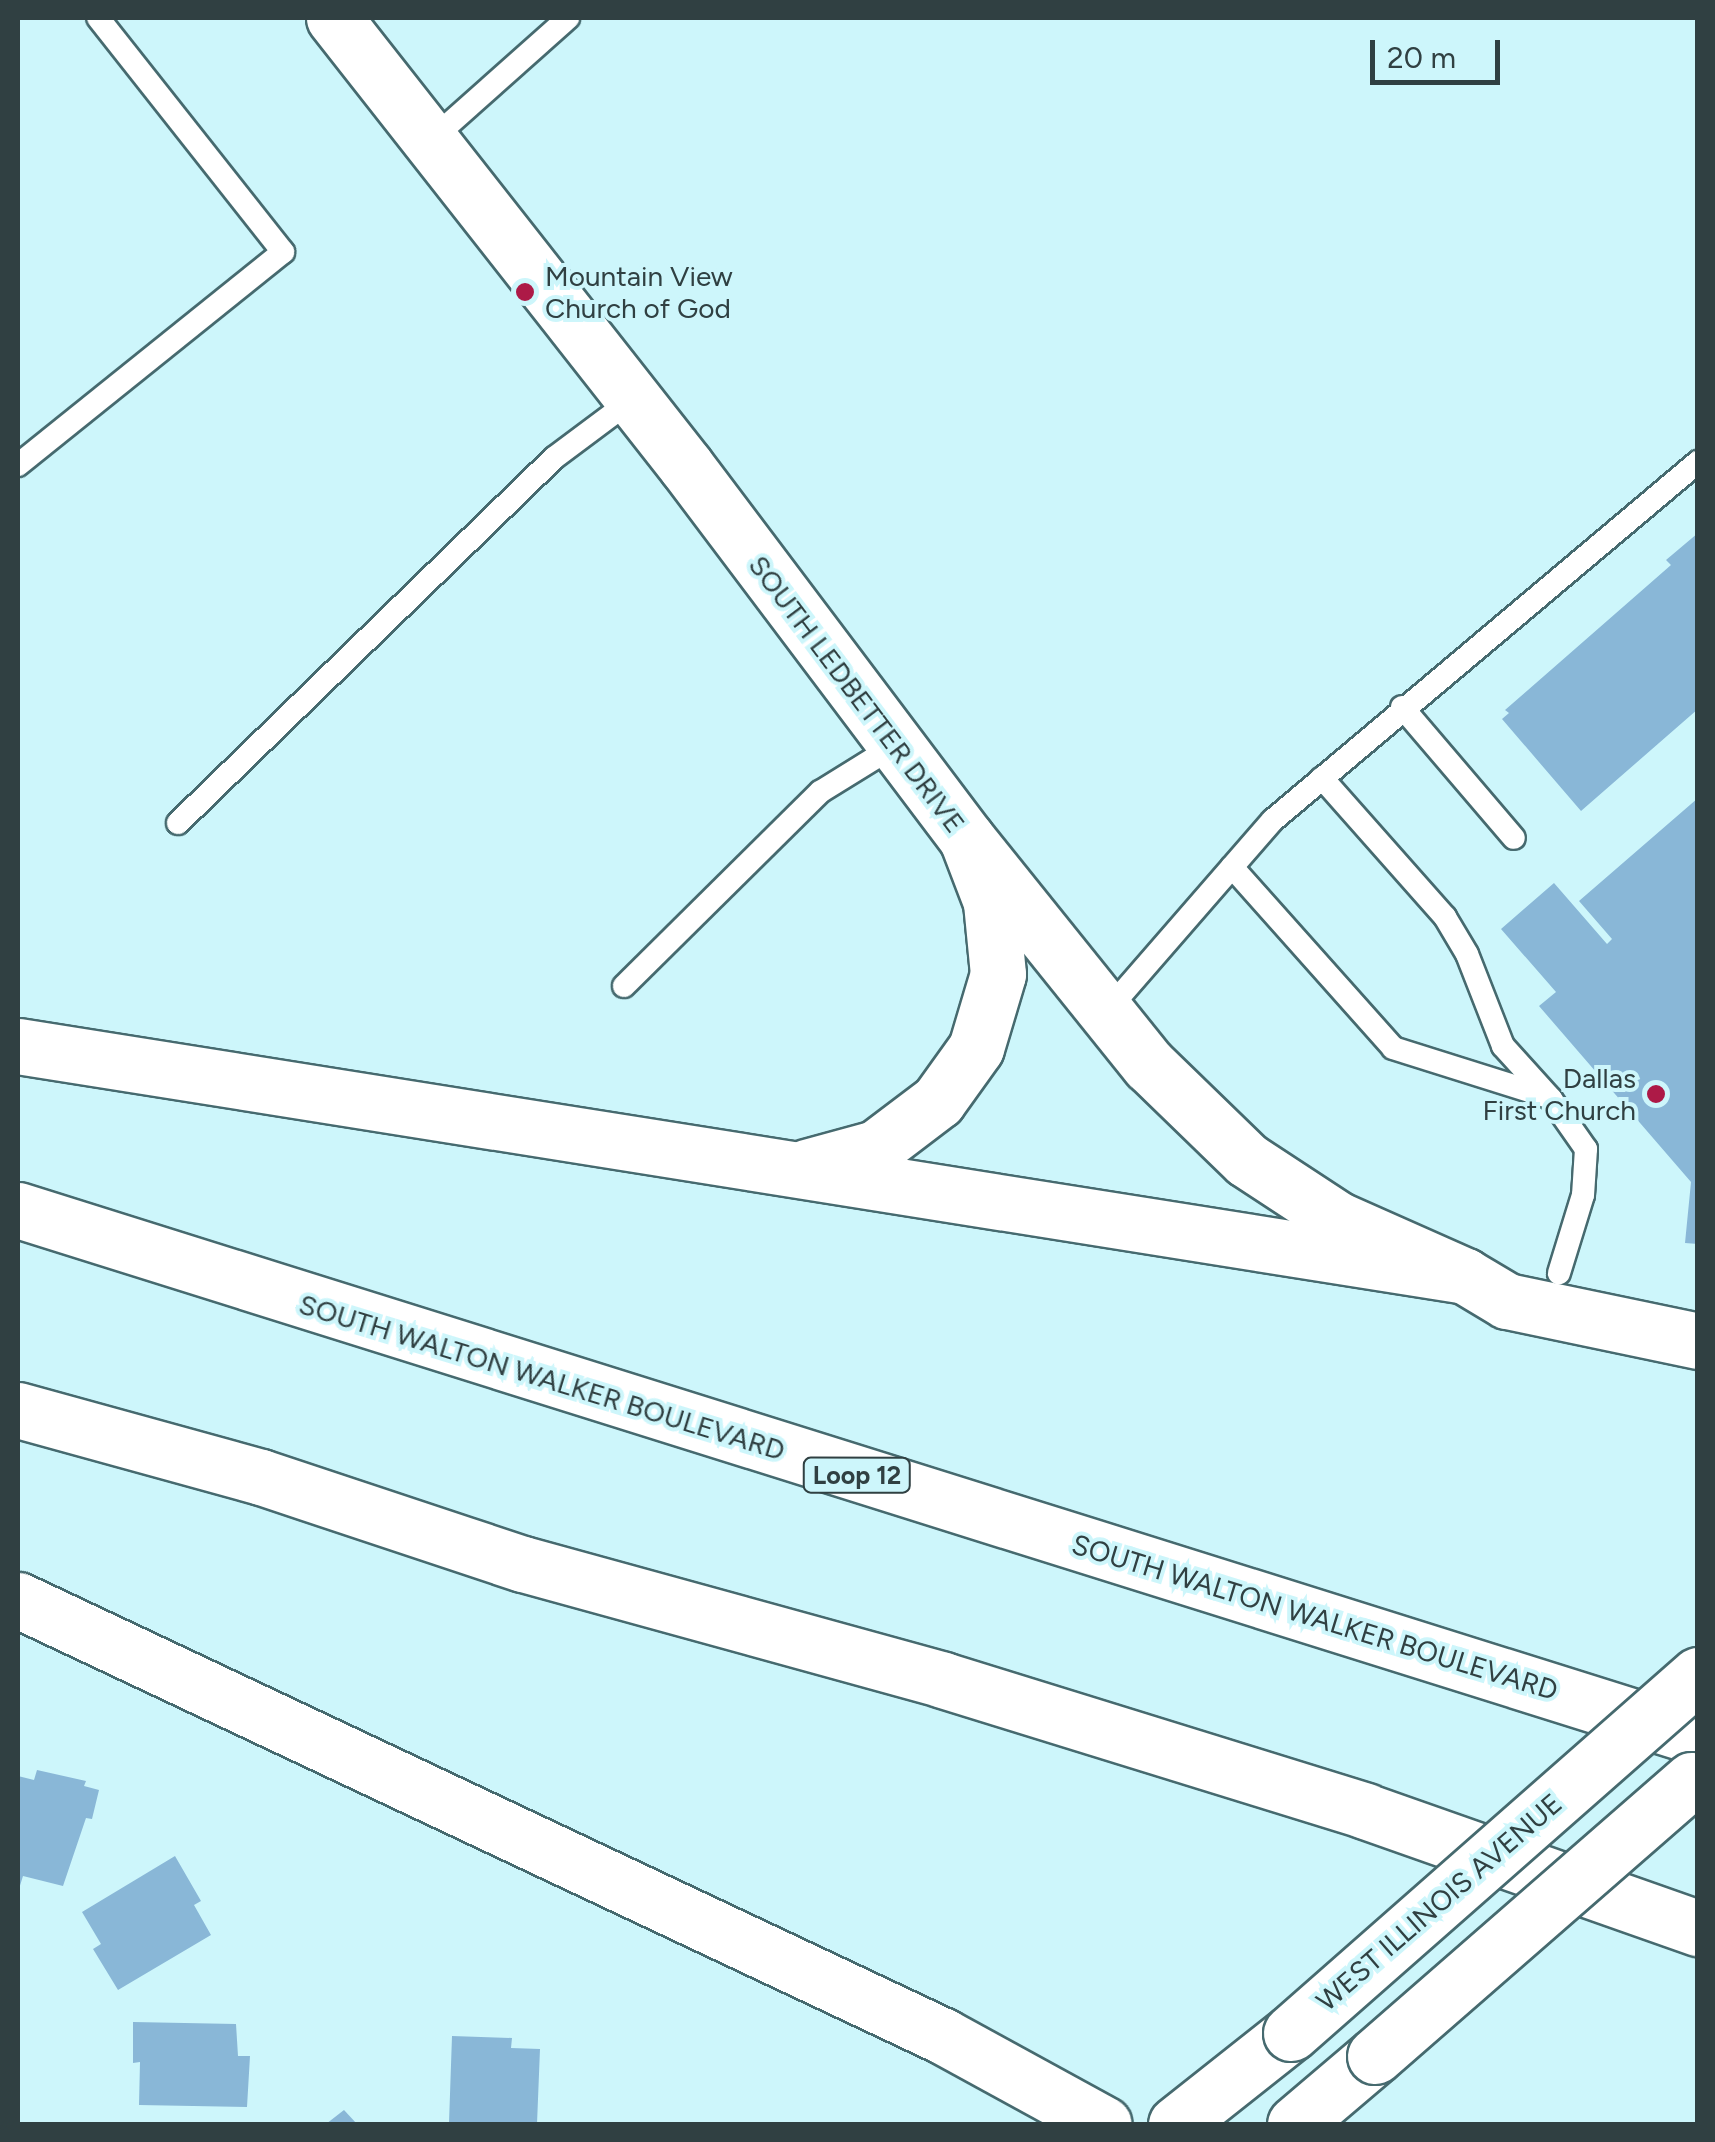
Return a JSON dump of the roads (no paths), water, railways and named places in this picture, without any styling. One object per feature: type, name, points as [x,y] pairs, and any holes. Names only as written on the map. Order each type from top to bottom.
[{"type":"main road","name":"SOUTH LEDBETTER DRIVE","points":[[334,18],[633,398],[967,839],[1149,1065],[1247,1160],[1337,1219],[1465,1276],[1507,1301],[1698,1341]]},
{"type":"main road","points":[[765,1167],[808,1167],[876,1148],[938,1100],[976,1048],[998,974],[991,902],[967,839]]},
{"type":"main road","points":[[18,1046],[1465,1276],[1514,1263],[1698,1302]]},
{"type":"main road","name":"SOUTH WALTON WALKER BOULEVARD","points":[[18,1210],[1698,1736]]},
{"type":"main road","points":[[18,1410],[261,1477],[523,1564],[980,1692],[1366,1811],[1698,1928]]},
{"type":"main road","points":[[18,1600],[943,2036],[1104,2124]]},
{"type":"main road","name":"WEST ILLINOIS AVENUE","points":[[1176,2124],[1291,2033],[1698,1675]]},
{"type":"main road","points":[[1295,2124],[1698,1774]]},
{"type":"lane","points":[[18,465],[283,252],[98,18]]},
{"type":"lane","points":[[430,141],[557,21]]},
{"type":"lane","points":[[178,823],[554,458],[633,398]]},
{"type":"lane","points":[[1106,1012],[1273,820],[1698,462]]},
{"type":"lane","points":[[1402,708],[1514,838]]},
{"type":"lane","points":[[624,986],[820,792],[896,745]]},
{"type":"lane","points":[[1322,778],[1445,917],[1467,954],[1503,1046],[1551,1098],[1586,1149],[1583,1195],[1558,1273]]},
{"type":"lane","points":[[1232,867],[1392,1048],[1551,1098]]},
{"type":"place","name":"Mountain View Church of God","points":[[525,292]]},
{"type":"place","name":"Dallas First Church","points":[[1656,1094]]}]
